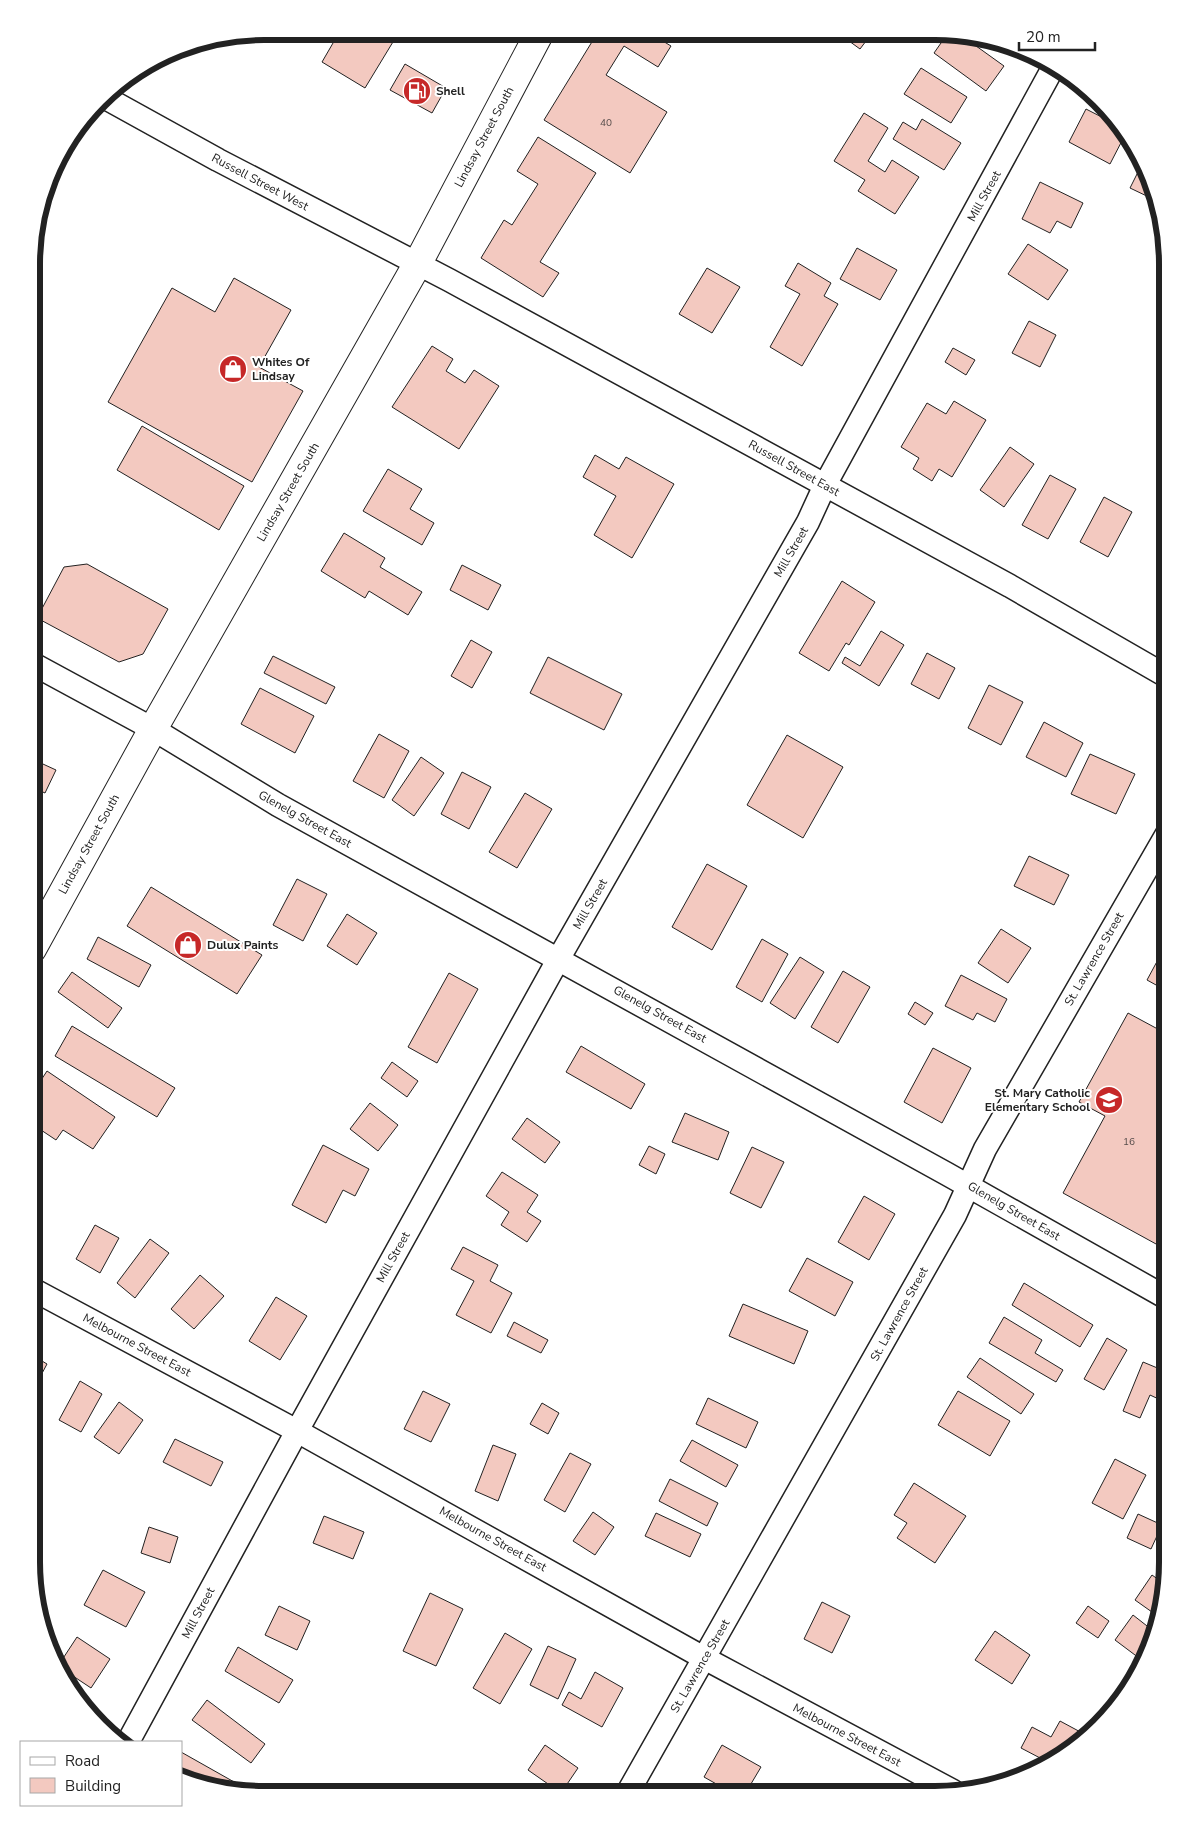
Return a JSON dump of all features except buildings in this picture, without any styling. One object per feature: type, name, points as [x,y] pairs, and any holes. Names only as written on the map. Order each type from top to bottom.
[{"type":"main road","name":"Lindsay Street South","points":[[40,934],[153,730],[418,263],[536,40]]},
{"type":"street","name":"Mill Street","points":[[129,1741],[297,1431],[559,958],[808,522],[825,485],[1051,72]]},
{"type":"street","name":"Russell Street West","points":[[111,101],[218,160],[418,263]]},
{"type":"street","name":"Russell Street East","points":[[418,263],[1010,586],[1159,672]]},
{"type":"street","name":"Glenelg Street East","points":[[40,668],[153,730],[278,805],[559,958],[1159,1293]]},
{"type":"street","name":"St. Lawrence Street","points":[[632,1786],[955,1215],[985,1149],[1159,848]]},
{"type":"street","name":"Melbourne Street East","points":[[40,1293],[297,1431],[704,1658],[944,1786]]},
{"type":"place","name":"Shell","points":[[417,91]]},
{"type":"place","name":"Whites Of Lindsay","points":[[233,369]]},
{"type":"place","name":"Dulux Paints","points":[[188,945]]},
{"type":"place","name":"St. Mary Catholic Elementary School","points":[[1109,1100]]}]
